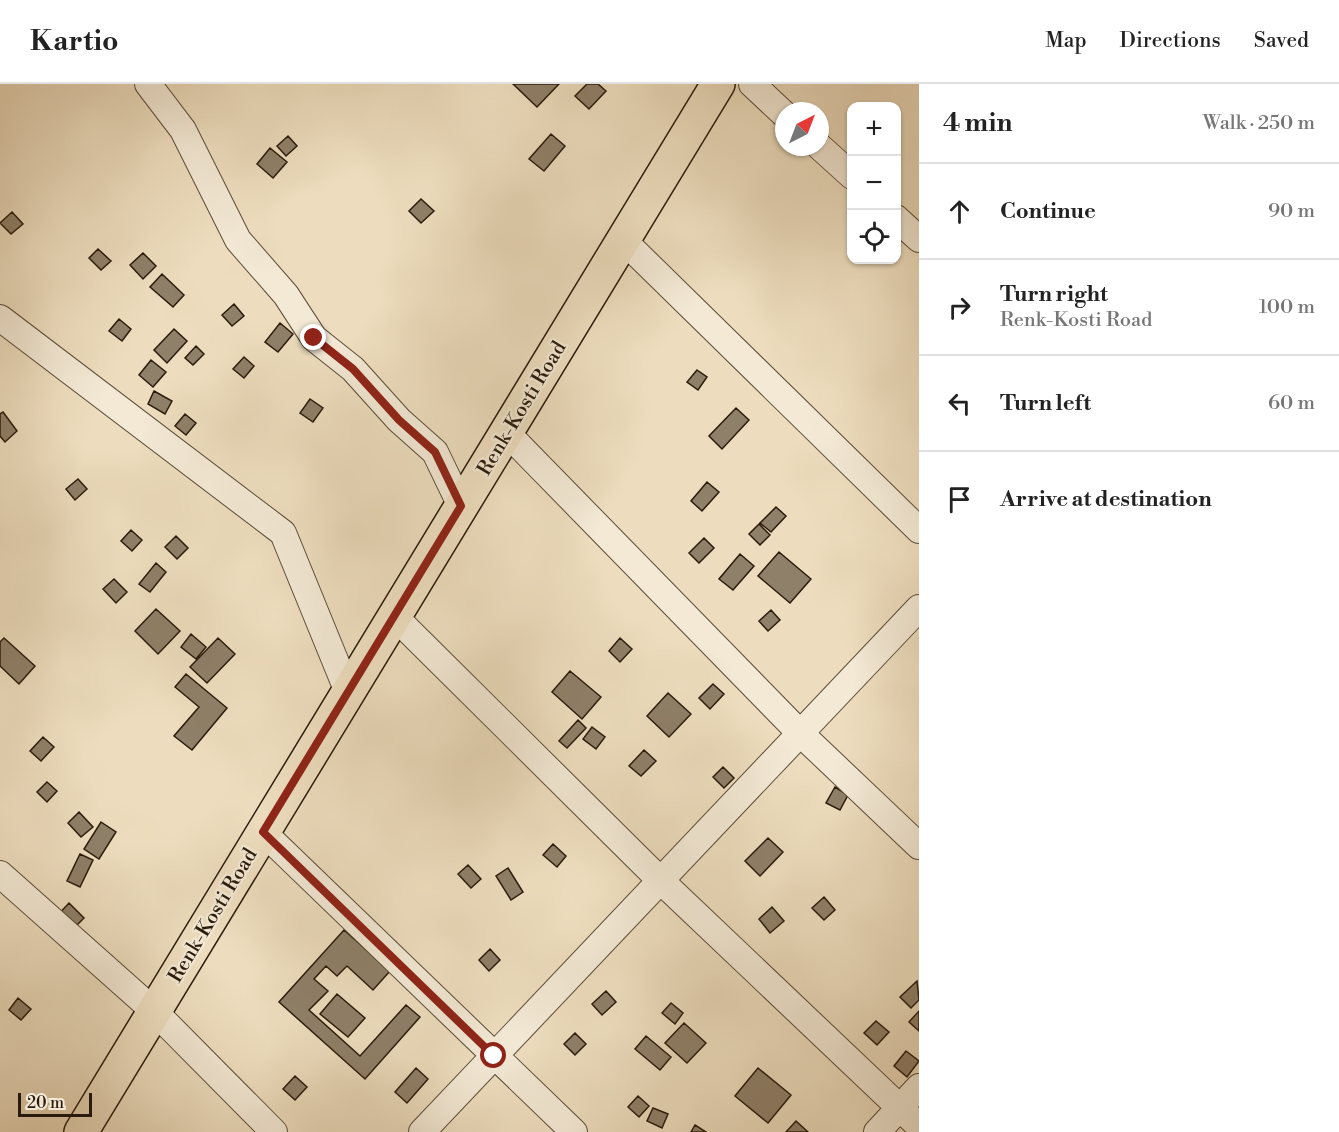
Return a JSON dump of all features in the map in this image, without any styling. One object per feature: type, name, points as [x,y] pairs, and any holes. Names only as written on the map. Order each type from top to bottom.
[{"type":"main road","name":"Renk-Kosti Road","points":[[81,1132],[718,84]]},
{"type":"street","points":[[148,84],[183,130],[238,240],[286,295],[314,338],[353,369],[399,420],[435,452],[461,506]]},
{"type":"street","points":[[752,84],[775,106]]},
{"type":"street","points":[[829,155],[847,171]]},
{"type":"street","points":[[901,222],[919,239]]},
{"type":"street","points":[[623,240],[919,530]]},
{"type":"street","points":[[0,318],[284,533],[348,692]]},
{"type":"street","points":[[506,432],[800,733],[919,846]]},
{"type":"street","points":[[422,1132],[919,608]]},
{"type":"street","points":[[394,616],[660,880],[919,1125]]},
{"type":"street","points":[[263,832],[574,1132]]},
{"type":"street","points":[[0,874],[154,1011],[274,1132]]},
{"type":"street","points":[[877,1132],[919,1087]]},
{"type":"building","points":[[513,84],[559,84],[537,107]]},
{"type":"building","points":[[587,84],[598,84],[606,91],[589,109],[575,96]]},
{"type":"building","points":[[551,134],[565,146],[544,171],[529,159]]},
{"type":"building","points":[[288,136],[297,146],[286,156],[277,146]]},
{"type":"building","points":[[270,148],[287,162],[273,178],[257,164]]},
{"type":"building","points":[[421,199],[434,211],[421,223],[409,211]]},
{"type":"building","points":[[12,212],[23,224],[11,234],[0,223]]},
{"type":"building","points":[[98,249],[111,261],[101,270],[89,258]]},
{"type":"building","points":[[143,253],[156,266],[143,279],[130,265]]},
{"type":"building","points":[[162,274],[184,295],[173,307],[150,287]]},
{"type":"building","points":[[234,304],[244,316],[232,326],[222,315]]},
{"type":"building","points":[[119,319],[131,329],[122,341],[109,331]]},
{"type":"building","points":[[280,323],[293,334],[278,352],[265,342]]},
{"type":"building","points":[[174,329],[187,341],[167,363],[154,350]]},
{"type":"building","points":[[196,346],[204,354],[193,365],[185,358]]},
{"type":"building","points":[[244,357],[254,366],[244,378],[233,369]]},
{"type":"building","points":[[151,360],[166,372],[153,387],[139,375]]},
{"type":"building","points":[[697,370],[707,377],[698,390],[687,382]]},
{"type":"building","points":[[154,391],[172,401],[165,414],[148,404]]},
{"type":"building","points":[[310,399],[323,408],[313,422],[300,413]]},
{"type":"building","points":[[736,408],[749,420],[722,449],[709,436]]},
{"type":"building","points":[[3,412],[17,431],[5,442],[0,436],[0,414]]},
{"type":"building","points":[[185,414],[196,423],[186,435],[175,426]]},
{"type":"building","points":[[78,479],[87,489],[75,500],[66,489]]},
{"type":"building","points":[[707,482],[719,492],[702,511],[691,501]]},
{"type":"building","points":[[776,507],[786,516],[771,532],[760,523]]},
{"type":"building","points":[[759,524],[770,535],[760,545],[749,534]]},
{"type":"building","points":[[131,530],[142,540],[132,551],[121,541]]},
{"type":"building","points":[[176,536],[188,548],[177,559],[165,547]]},
{"type":"building","points":[[704,538],[714,548],[699,563],[689,553]]},
{"type":"building","points":[[779,552],[811,579],[790,603],[758,576]]},
{"type":"building","points":[[740,554],[754,566],[733,590],[719,579]]},
{"type":"building","points":[[156,563],[166,572],[150,592],[139,584]]},
{"type":"building","points":[[114,579],[127,592],[116,603],[103,589]]},
{"type":"building","points":[[156,609],[180,631],[158,654],[135,631]]},
{"type":"building","points":[[771,610],[780,620],[768,631],[759,621]]},
{"type":"building","points":[[191,634],[206,647],[196,659],[181,647]]},
{"type":"building","points":[[4,638],[35,666],[19,684],[0,666],[0,642]]},
{"type":"building","points":[[218,638],[235,654],[207,683],[190,667]]},
{"type":"building","points":[[620,638],[632,649],[620,662],[609,651]]},
{"type":"building","points":[[570,671],[601,697],[582,719],[552,692]]},
{"type":"building","points":[[186,674],[227,708],[192,750],[174,736],[199,707],[175,687]]},
{"type":"building","points":[[713,684],[724,694],[710,709],[699,698]]},
{"type":"building","points":[[668,693],[691,714],[669,737],[647,716]]},
{"type":"building","points":[[578,720],[586,728],[567,748],[559,741]]},
{"type":"building","points":[[592,727],[605,737],[596,749],[583,739]]},
{"type":"building","points":[[43,737],[54,747],[41,761],[30,751]]},
{"type":"building","points":[[644,750],[656,761],[641,776],[629,766]]},
{"type":"building","points":[[723,767],[734,778],[724,788],[713,777]]},
{"type":"building","points":[[47,782],[57,791],[47,802],[37,792]]},
{"type":"building","points":[[835,787],[848,795],[840,810],[826,803]]},
{"type":"building","points":[[79,812],[93,827],[81,837],[68,823]]},
{"type":"building","points":[[101,822],[116,832],[99,859],[84,849]]},
{"type":"building","points":[[768,838],[783,852],[760,876],[745,861]]},
{"type":"building","points":[[553,844],[566,856],[557,867],[543,855]]},
{"type":"building","points":[[80,854],[93,860],[80,887],[67,881]]},
{"type":"building","points":[[468,865],[481,879],[471,888],[458,874]]},
{"type":"building","points":[[508,868],[523,892],[511,900],[496,876]]},
{"type":"building","points":[[824,897],[835,910],[824,920],[812,908]]},
{"type":"building","points":[[69,903],[84,918],[68,934],[54,919]]},
{"type":"building","points":[[772,907],[784,921],[770,933],[759,919]]},
{"type":"building","points":[[344,930],[390,971],[373,990],[347,966],[337,976],[326,966],[314,979],[328,991],[309,1010],[360,1056],[406,1005],[420,1017],[365,1079],[279,1002]]},
{"type":"building","points":[[490,949],[500,960],[489,971],[479,960]]},
{"type":"building","points":[[917,981],[919,1000],[911,1008],[900,997]]},
{"type":"building","points":[[606,991],[616,1002],[602,1015],[592,1004]]},
{"type":"building","points":[[337,994],[365,1018],[348,1037],[320,1014]]},
{"type":"building","points":[[18,998],[31,1009],[21,1020],[9,1010]]},
{"type":"building","points":[[671,1003],[683,1013],[675,1024],[662,1013]]},
{"type":"building","points":[[919,1011],[919,1031],[909,1022]]},
{"type":"building","points":[[876,1021],[889,1032],[877,1045],[864,1033]]},
{"type":"building","points":[[684,1023],[706,1043],[687,1063],[665,1043]]},
{"type":"building","points":[[575,1033],[586,1044],[575,1055],[564,1044]]},
{"type":"building","points":[[646,1036],[671,1057],[660,1070],[635,1049]]},
{"type":"building","points":[[906,1051],[919,1061],[907,1077],[894,1066]]},
{"type":"building","points":[[416,1068],[428,1079],[407,1103],[395,1092]]},
{"type":"building","points":[[758,1068],[791,1095],[768,1123],[735,1096]]},
{"type":"building","points":[[295,1076],[307,1087],[295,1100],[283,1089]]},
{"type":"building","points":[[638,1096],[649,1106],[639,1117],[628,1107]]},
{"type":"building","points":[[653,1108],[668,1114],[662,1128],[647,1121]]},
{"type":"building","points":[[796,1121],[808,1132],[786,1132]]},
{"type":"building","points":[[695,1125],[706,1132],[691,1132]]},
{"type":"route","points":[[314,338],[353,369],[399,420],[435,452],[461,506],[263,832],[494,1056]]}]
